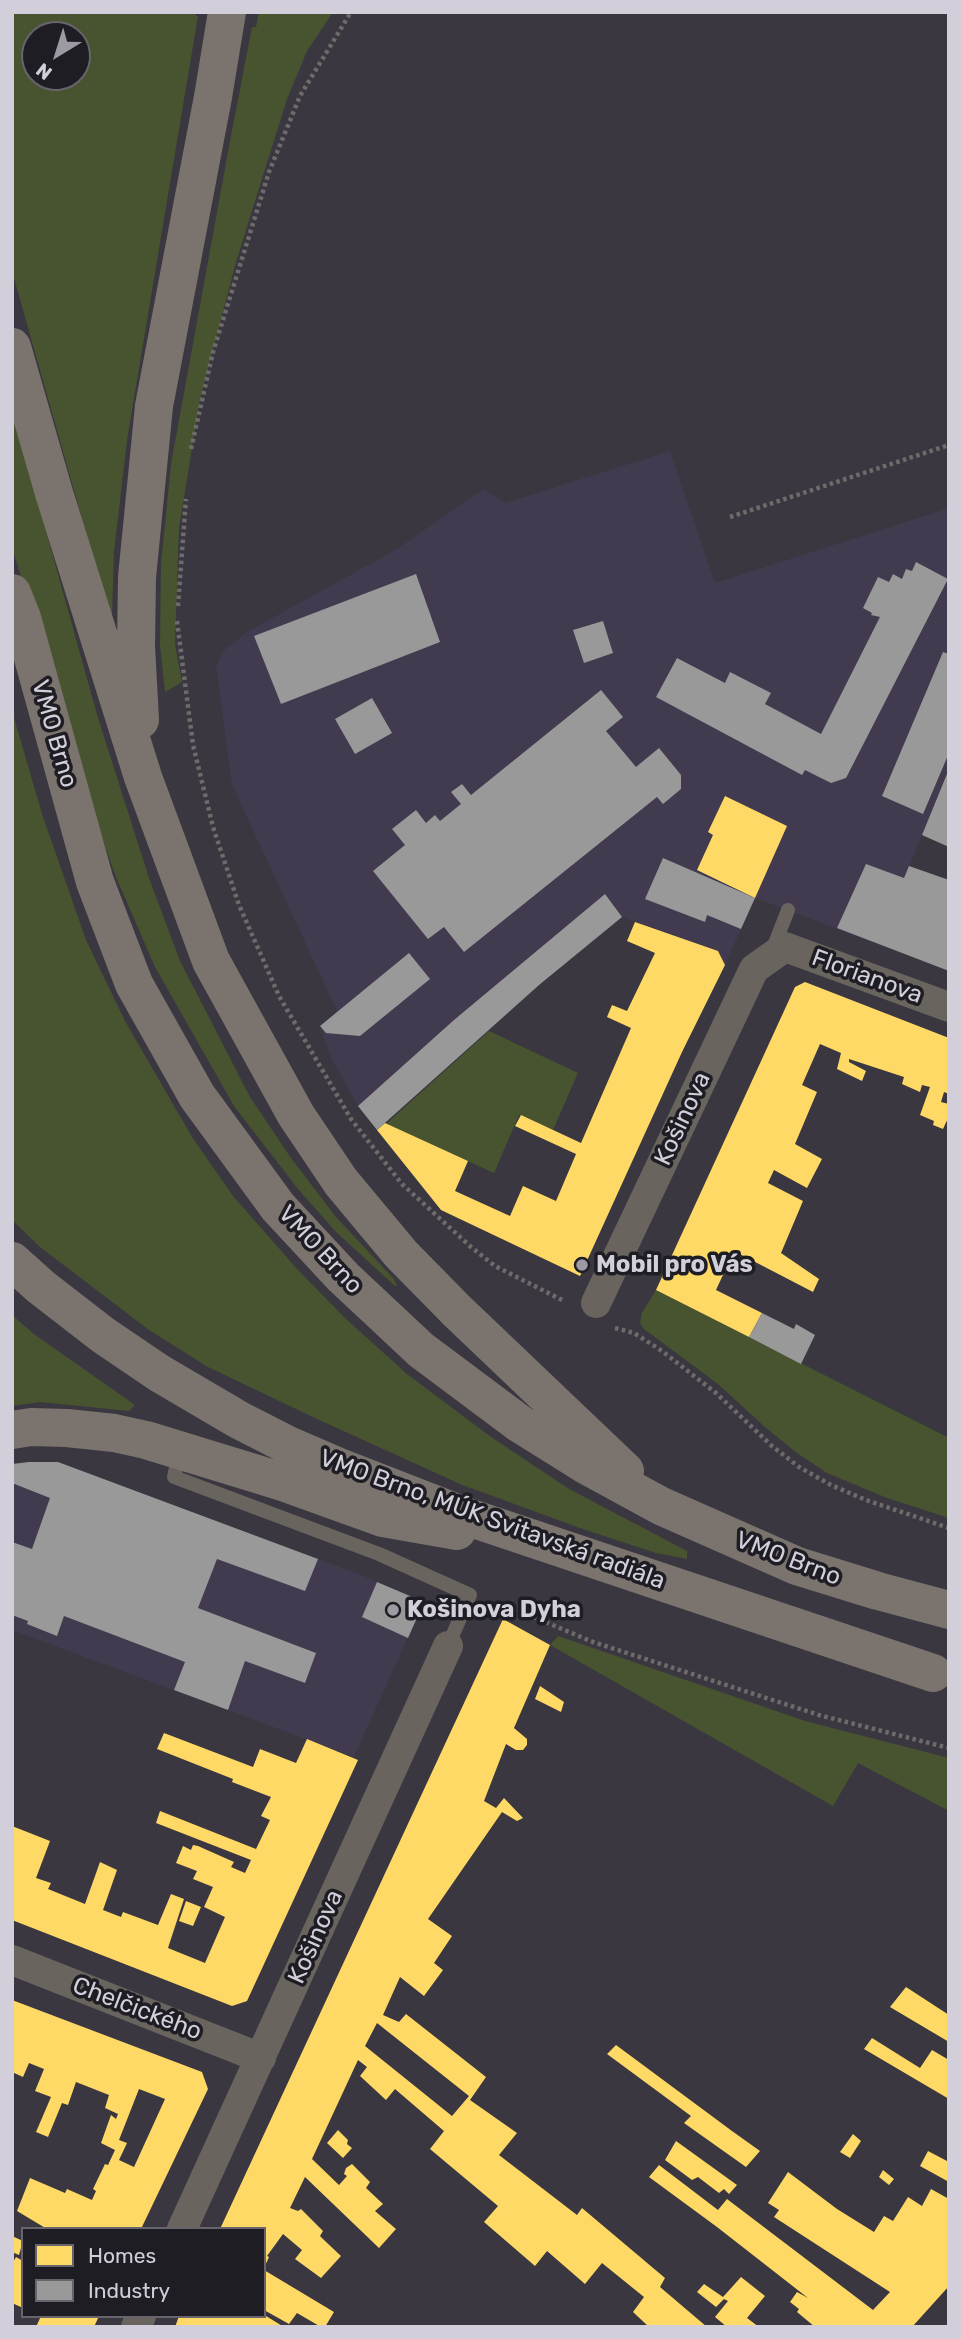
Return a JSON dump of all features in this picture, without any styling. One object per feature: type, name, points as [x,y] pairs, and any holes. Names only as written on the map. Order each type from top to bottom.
[{"type":"highway","points":[[143,777],[136,646],[138,577],[154,406],[226,17]]},
{"type":"highway","points":[[12,347],[54,494],[143,777],[211,961],[296,1115],[341,1182],[401,1254],[662,1506]]},
{"type":"highway","name":"VMO Brno","points":[[12,593],[22,618],[95,882],[134,984],[197,1096],[278,1207],[343,1277],[421,1350],[520,1424],[583,1464],[662,1506],[797,1566],[949,1610]]},
{"type":"highway","name":"VMO Brno, MÚK Svitavská radiála","points":[[12,1261],[103,1335],[159,1373],[239,1420],[339,1467],[556,1548],[933,1673]]},
{"type":"highway","points":[[12,1430],[31,1427],[67,1428],[114,1433],[180,1449],[383,1518],[556,1548]]},
{"type":"street","name":"Florianova","points":[[777,953],[949,1007]]},
{"type":"street","name":"Košinova","points":[[602,1314],[754,969],[777,953]]},
{"type":"street","name":"Košinova","points":[[183,2227],[448,1646]]},
{"type":"street","name":"Chelčického","points":[[12,1960],[261,2058]]},
{"type":"lane","points":[[777,953],[788,910]]},
{"type":"lane","points":[[180,1449],[174,1477],[379,1554],[470,1595],[448,1646]]},
{"type":"path","points":[[189,454],[213,352],[269,172],[300,96],[351,12]]},
{"type":"path","points":[[730,517],[949,445]]},
{"type":"path","points":[[187,494],[177,616],[193,745],[213,827],[239,905],[279,996],[351,1119],[402,1184],[495,1266],[567,1303]]},
{"type":"path","points":[[602,1314],[662,1350],[716,1393],[772,1446],[799,1467],[866,1500],[949,1528]]},
{"type":"path","points":[[470,1595],[593,1642],[819,1715],[949,1748]]},
{"type":"shaded area","points":[[670,451],[715,583],[949,508],[949,768],[878,944],[755,898],[725,965],[718,951],[623,917],[539,985],[377,1130],[358,1106],[330,1056],[320,1026],[337,1011],[232,785],[216,666],[223,651],[247,632],[397,549],[483,489],[505,503]]},
{"type":"shaded area","points":[[12,1464],[62,1464],[369,1578],[424,1602],[354,1757],[12,1630]]},
{"type":"green space","points":[[12,12],[196,12],[198,16],[127,440],[114,552],[112,615],[109,614],[12,271]]},
{"type":"green space","points":[[259,12],[333,12],[307,51],[287,99],[236,262],[200,399],[179,528],[175,644],[182,682],[165,692],[160,645],[161,564],[171,464],[252,27],[256,27]]},
{"type":"green space","points":[[12,409],[98,718],[149,878],[180,961],[250,1097],[291,1158],[336,1217],[393,1278],[397,1285],[395,1286],[336,1232],[298,1189],[234,1106],[155,967],[116,877],[83,785],[12,547]]},
{"type":"green space","points":[[12,711],[42,814],[86,940],[125,1021],[192,1137],[233,1196],[298,1270],[346,1319],[407,1374],[491,1437],[569,1489],[687,1551],[687,1559],[656,1553],[577,1527],[460,1484],[208,1367],[149,1330],[40,1247],[12,1220]]},
{"type":"green space","points":[[489,1031],[578,1073],[553,1130],[519,1115],[494,1173],[386,1124]]},
{"type":"green space","points":[[656,1290],[949,1438],[949,1518],[887,1498],[827,1473],[797,1453],[718,1384],[644,1329],[640,1323],[642,1313]]},
{"type":"green space","points":[[12,1315],[34,1334],[135,1405],[129,1411],[40,1402],[12,1406]]},
{"type":"green space","points":[[558,1636],[805,1721],[949,1758],[949,1811],[858,1763],[833,1806],[550,1645]]},
{"type":"building: Homes","points":[[725,796],[787,826],[755,898],[697,870],[713,835],[708,832]]},
{"type":"building: Homes","points":[[635,922],[718,951],[725,965],[682,1052],[580,1276],[441,1210],[377,1130],[385,1123],[468,1161],[455,1191],[510,1216],[523,1186],[556,1201],[576,1154],[515,1126],[521,1115],[581,1143],[631,1028],[607,1017],[612,1005],[627,1011],[655,953],[627,941]]},
{"type":"building: Homes","points":[[805,982],[949,1038],[949,1094],[944,1092],[941,1102],[949,1104],[949,1116],[943,1129],[933,1125],[934,1121],[920,1115],[930,1087],[922,1085],[920,1092],[902,1084],[904,1077],[849,1059],[849,1062],[866,1071],[862,1081],[837,1069],[841,1053],[820,1044],[802,1085],[817,1092],[795,1144],[822,1159],[807,1188],[774,1170],[768,1183],[803,1201],[781,1253],[819,1279],[813,1292],[734,1251],[716,1290],[762,1313],[749,1337],[656,1290],[795,987]]},
{"type":"building: Homes","points":[[503,1619],[550,1645],[514,1728],[527,1739],[527,1745],[523,1750],[516,1750],[506,1744],[484,1801],[496,1808],[504,1798],[523,1818],[517,1821],[502,1812],[428,1919],[452,1936],[434,1963],[443,1970],[424,1996],[400,1977],[383,2015],[399,2022],[406,2014],[486,2077],[470,2100],[517,2133],[499,2155],[577,2215],[582,2208],[665,2278],[660,2287],[707,2327],[649,2327],[633,2312],[644,2297],[602,2263],[585,2284],[547,2251],[535,2266],[484,2222],[498,2206],[430,2149],[444,2131],[395,2089],[386,2100],[360,2076],[367,2067],[358,2060],[312,2159],[339,2185],[347,2176],[344,2174],[346,2168],[352,2164],[370,2182],[366,2188],[383,2204],[375,2211],[396,2229],[379,2248],[305,2177],[290,2208],[298,2211],[301,2209],[323,2231],[320,2236],[341,2256],[321,2278],[295,2259],[302,2250],[283,2234],[267,2256],[269,2257],[266,2264],[266,2227],[221,2227]],"holes":[[[377,2023],[469,2096],[452,2116],[365,2046]]]},
{"type":"building: Homes","points":[[540,1686],[564,1702],[561,1712],[535,1699]]},
{"type":"building: Homes","points":[[164,1733],[253,1767],[260,1749],[296,1763],[307,1739],[358,1760],[247,2001],[232,2006],[12,1920],[12,1826],[50,1841],[36,1878],[51,1883],[48,1889],[85,1904],[100,1862],[117,1870],[103,1910],[121,1917],[123,1912],[158,1925],[171,1894],[184,1899],[168,1948],[205,1963],[225,1917],[204,1907],[213,1887],[193,1879],[197,1871],[176,1863],[183,1846],[191,1850],[193,1845],[198,1846],[234,1862],[231,1867],[245,1873],[251,1860],[156,1823],[160,1811],[256,1849],[270,1820],[261,1816],[271,1797],[157,1749]]},
{"type":"building: Homes","points":[[186,1901],[201,1907],[193,1926],[179,1921]]},
{"type":"building: Homes","points":[[906,1987],[949,2015],[949,2042],[890,2007]]},
{"type":"building: Homes","points":[[12,2000],[202,2072],[208,2089],[142,2227],[44,2227],[17,2211],[30,2178],[65,2193],[67,2189],[92,2200],[96,2191],[93,2189],[115,2150],[101,2143],[111,2115],[116,2119],[118,2114],[105,2108],[109,2095],[76,2082],[68,2105],[62,2103],[48,2137],[36,2132],[51,2097],[35,2091],[44,2069],[29,2063],[23,2077],[12,2072]],"holes":[[[139,2089],[165,2099],[134,2167],[119,2160],[127,2143],[119,2140]]]},
{"type":"building: Homes","points":[[872,2038],[920,2068],[932,2050],[949,2060],[949,2099],[864,2049]]},
{"type":"building: Homes","points":[[616,2045],[760,2151],[746,2167],[684,2123],[691,2116],[607,2054]]},
{"type":"building: Homes","points":[[338,2130],[352,2148],[343,2158],[327,2143]]},
{"type":"building: Homes","points":[[853,2134],[861,2141],[850,2158],[840,2152]]},
{"type":"building: Homes","points":[[676,2141],[737,2185],[729,2194],[724,2189],[719,2193],[698,2177],[692,2180],[665,2160]]},
{"type":"building: Homes","points":[[928,2151],[947,2161],[949,2156],[949,2182],[920,2166]]},
{"type":"building: Homes","points":[[659,2165],[718,2210],[727,2199],[873,2310],[890,2292],[774,2217],[779,2210],[768,2203],[788,2172],[837,2209],[874,2232],[884,2216],[893,2221],[908,2197],[922,2206],[931,2189],[949,2199],[949,2286],[912,2327],[815,2327],[797,2312],[799,2309],[790,2302],[797,2292],[808,2298],[649,2177]]},
{"type":"building: Homes","points":[[883,2170],[894,2179],[889,2185],[879,2177]]},
{"type":"building: Homes","points":[[12,2236],[21,2240],[21,2248],[19,2255],[12,2252]]},
{"type":"building: Homes","points":[[16,2257],[21,2260],[21,2307],[12,2303],[12,2264]]},
{"type":"building: Homes","points":[[266,2271],[334,2312],[325,2327],[297,2313],[289,2324],[266,2311]]},
{"type":"building: Homes","points":[[741,2277],[765,2296],[747,2318],[759,2327],[727,2327],[715,2317],[728,2301],[724,2299],[716,2307],[697,2292],[704,2284],[723,2297]]},
{"type":"building: Homes","points":[[266,2316],[284,2327],[175,2327],[178,2318]]},
{"type":"building: Homes","points":[[40,2318],[98,2318],[94,2327],[36,2327]]},
{"type":"building: Industry","points":[[916,562],[948,579],[846,778],[831,783],[805,770],[802,775],[656,697],[677,658],[725,683],[730,672],[771,693],[765,704],[821,734],[880,617],[871,615],[872,613],[863,608],[878,577],[889,582],[893,574],[902,579],[906,569],[912,571]]},
{"type":"building: Industry","points":[[416,574],[440,642],[281,704],[254,636]]},
{"type":"building: Industry","points":[[603,621],[613,653],[584,663],[573,630]]},
{"type":"building: Industry","points":[[943,652],[949,654],[949,753],[923,814],[882,796]]},
{"type":"building: Industry","points":[[601,690],[623,717],[606,731],[636,767],[659,748],[681,775],[681,789],[663,804],[657,797],[464,952],[444,927],[428,939],[373,871],[405,845],[392,829],[416,810],[426,823],[435,815],[440,821],[461,804],[451,792],[462,784],[471,795]]},
{"type":"building: Industry","points":[[372,698],[392,733],[355,754],[335,719]]},
{"type":"building: Industry","points":[[949,769],[949,847],[922,835]]},
{"type":"building: Industry","points":[[663,858],[755,898],[741,929],[707,915],[705,922],[645,899]]},
{"type":"building: Industry","points":[[866,864],[904,878],[909,866],[949,880],[949,971],[837,928]]},
{"type":"building: Industry","points":[[605,894],[622,917],[539,985],[377,1130],[358,1106],[454,1020]]},
{"type":"building: Industry","points":[[409,953],[430,979],[360,1036],[326,1033],[320,1026]]},
{"type":"building: Industry","points":[[762,1313],[794,1329],[796,1324],[815,1335],[801,1364],[749,1337]]},
{"type":"building: Industry","points":[[58,1462],[318,1559],[305,1591],[217,1559],[198,1608],[316,1653],[305,1683],[245,1661],[228,1710],[174,1690],[185,1662],[64,1616],[57,1636],[12,1615],[12,1542],[32,1549],[50,1498],[12,1483],[12,1464]]},
{"type":"building: Industry","name":"Košinova Dyha","points":[[377,1582],[424,1602],[408,1638],[362,1617]]},
{"type":"place","name":"Mobil pro Vás","points":[[582,1265]]},
{"type":"place","name":"Košinova Dyha","points":[[393,1610]]}]
